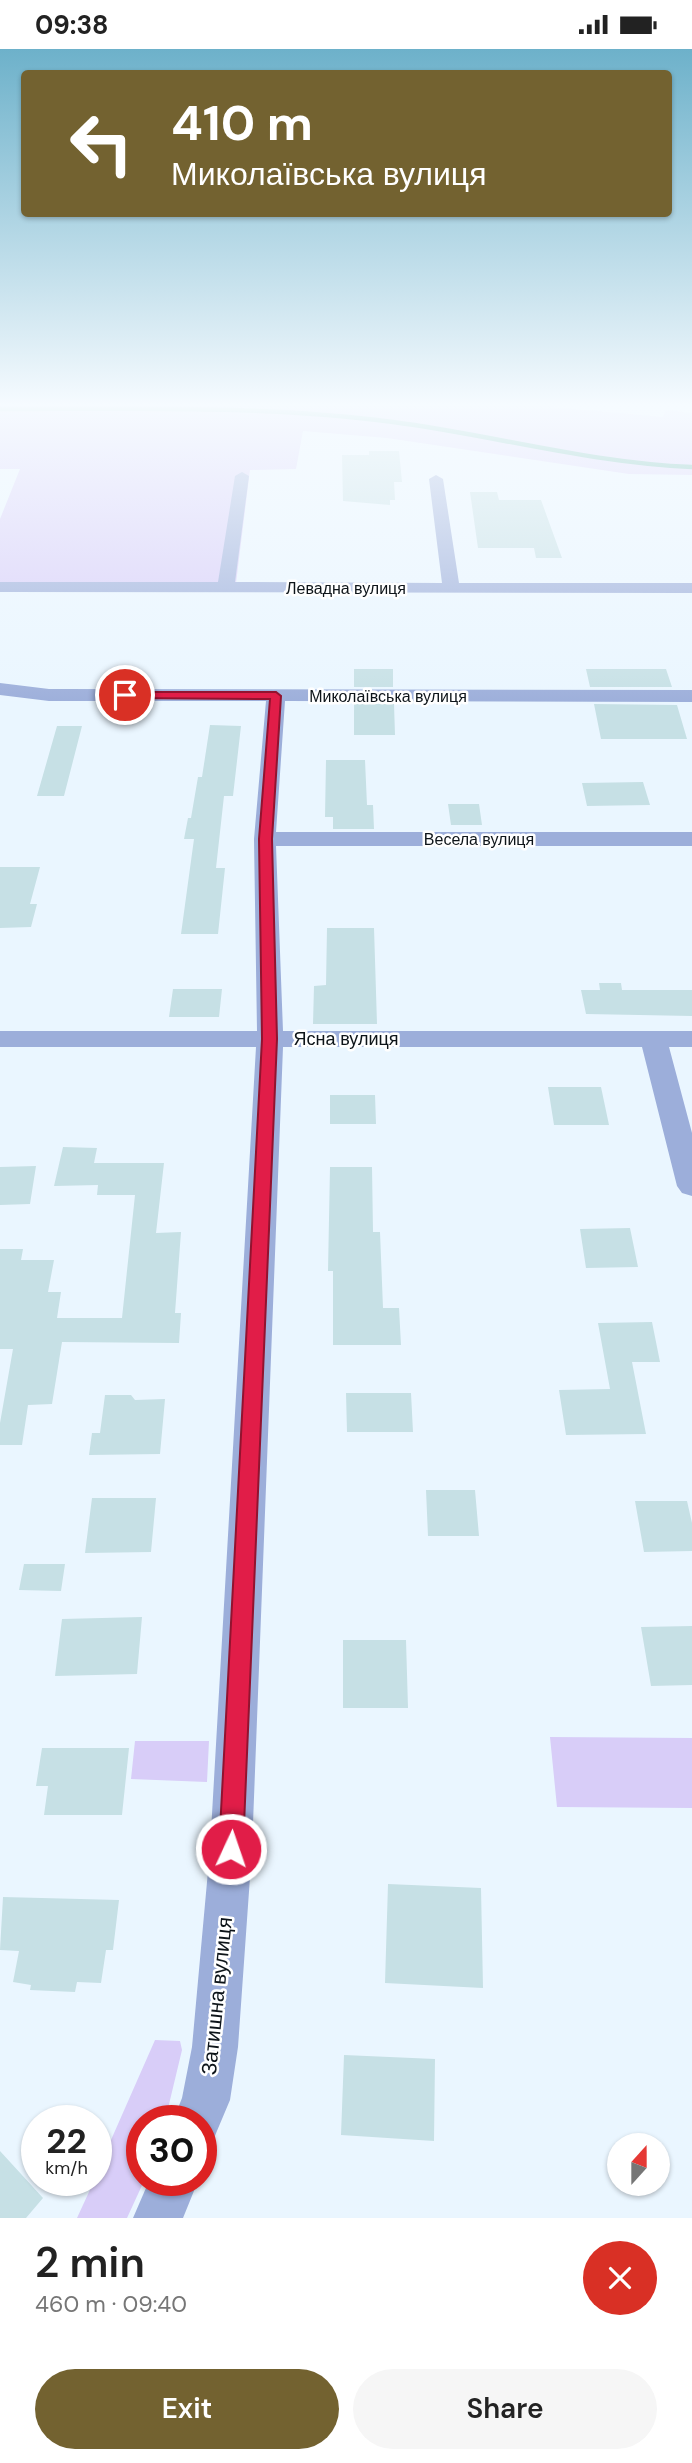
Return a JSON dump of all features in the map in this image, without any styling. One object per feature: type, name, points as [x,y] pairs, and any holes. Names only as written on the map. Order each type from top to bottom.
[{"type":"street","points":[[226,588],[238,506]]},
{"type":"street","points":[[440,506],[451,588]]},
{"type":"street","name":"Левадна вулиця","points":[[0,587],[692,588]]},
{"type":"street","name":"Миколаївська вулиця","points":[[0,689],[49,695],[692,697]]},
{"type":"street","name":"Затишна вулиця","points":[[204,2105],[215,2047],[231,1849],[270,1039],[265,839],[276,696]]},
{"type":"street","name":"Весела вулиця","points":[[265,839],[692,839]]},
{"type":"street","points":[[653,1038],[692,1186]]},
{"type":"street","name":"Ясна вулиця","points":[[0,1039],[692,1039]]},
{"type":"street","points":[[158,2218],[168,2196]]},
{"type":"shaded area","points":[[5,506],[246,506],[236,583],[0,583],[0,519]]},
{"type":"shaded area","points":[[550,1737],[692,1738],[692,1808],[557,1807]]},
{"type":"shaded area","points":[[135,1741],[209,1741],[207,1782],[131,1779]]},
{"type":"shaded area","points":[[155,2040],[180,2041],[182,2050],[169,2105],[126,2105]]},
{"type":"shaded area","points":[[126,2106],[126,2196],[137,2196],[127,2218],[77,2218],[87,2196],[112,2196],[112,2138]]},
{"type":"building","points":[[472,506],[543,506],[562,558],[536,558],[534,548],[478,548]]},
{"type":"building","points":[[354,669],[393,669],[393,687],[354,687]]},
{"type":"building","points":[[586,669],[666,669],[672,687],[590,687]]},
{"type":"building","points":[[354,704],[394,704],[395,735],[354,735]]},
{"type":"building","points":[[594,704],[677,705],[687,739],[601,739]]},
{"type":"building","points":[[210,725],[241,726],[233,796],[224,796],[216,868],[225,868],[218,934],[181,934],[194,839],[184,839],[188,818],[191,818],[198,777],[202,777]]},
{"type":"building","points":[[57,726],[82,726],[64,796],[37,796]]},
{"type":"building","points":[[326,760],[365,760],[367,805],[373,805],[374,829],[333,829],[333,817],[325,817]]},
{"type":"building","points":[[643,782],[650,805],[587,806],[582,783]]},
{"type":"building","points":[[448,804],[479,804],[482,825],[451,825]]},
{"type":"building","points":[[0,867],[40,867],[30,904],[37,904],[31,927],[0,928]]},
{"type":"building","points":[[327,928],[374,928],[377,1024],[313,1024],[314,986],[326,985]]},
{"type":"building","points":[[599,983],[621,983],[622,990],[692,990],[692,1016],[586,1014],[581,990],[600,990]]},
{"type":"building","points":[[173,989],[222,989],[219,1017],[169,1017]]},
{"type":"building","points":[[548,1087],[601,1087],[609,1125],[554,1125]]},
{"type":"building","points":[[330,1095],[375,1095],[376,1124],[330,1124]]},
{"type":"building","points":[[63,1147],[97,1148],[94,1163],[164,1163],[156,1233],[181,1232],[175,1313],[181,1313],[179,1343],[62,1342],[52,1404],[28,1405],[22,1445],[0,1445],[0,1423],[13,1349],[0,1349],[0,1249],[23,1249],[21,1260],[54,1260],[48,1292],[61,1292],[57,1318],[122,1318],[135,1195],[97,1195],[98,1185],[54,1186]]},
{"type":"building","points":[[36,1166],[30,1204],[0,1205],[0,1167]]},
{"type":"building","points":[[330,1167],[372,1167],[373,1232],[380,1232],[383,1308],[399,1308],[401,1345],[333,1345],[333,1271],[328,1271]]},
{"type":"building","points":[[630,1228],[638,1267],[586,1268],[580,1229]]},
{"type":"building","points":[[652,1322],[660,1362],[632,1362],[646,1434],[566,1435],[559,1390],[610,1389],[598,1323]]},
{"type":"building","points":[[346,1393],[411,1393],[413,1432],[347,1432]]},
{"type":"building","points":[[105,1395],[131,1395],[135,1400],[165,1399],[160,1454],[89,1455],[92,1433],[100,1433]]},
{"type":"building","points":[[426,1490],[475,1490],[479,1536],[428,1536]]},
{"type":"building","points":[[92,1498],[156,1498],[151,1552],[85,1553]]},
{"type":"building","points":[[635,1501],[687,1501],[692,1523],[692,1551],[644,1552]]},
{"type":"building","points":[[24,1564],[65,1564],[61,1591],[19,1590]]},
{"type":"building","points":[[142,1617],[137,1674],[55,1676],[62,1619]]},
{"type":"building","points":[[692,1626],[692,1685],[651,1686],[641,1627]]},
{"type":"building","points":[[343,1640],[406,1640],[408,1708],[343,1708]]},
{"type":"building","points":[[42,1748],[129,1748],[122,1815],[44,1815],[48,1786],[36,1786]]},
{"type":"building","points":[[388,1884],[481,1888],[483,1988],[385,1983]]},
{"type":"building","points":[[3,1897],[119,1900],[113,1950],[106,1950],[101,1983],[77,1982],[75,1992],[30,1990],[31,1985],[13,1982],[19,1951],[0,1950]]},
{"type":"building","points":[[344,2055],[435,2059],[434,2141],[341,2135]]},
{"type":"building","points":[[0,2151],[21,2174],[21,2196],[43,2198],[26,2218],[0,2218]]},
{"type":"route","points":[[125,695],[276,696],[265,839],[270,1039],[231,1849]]}]
